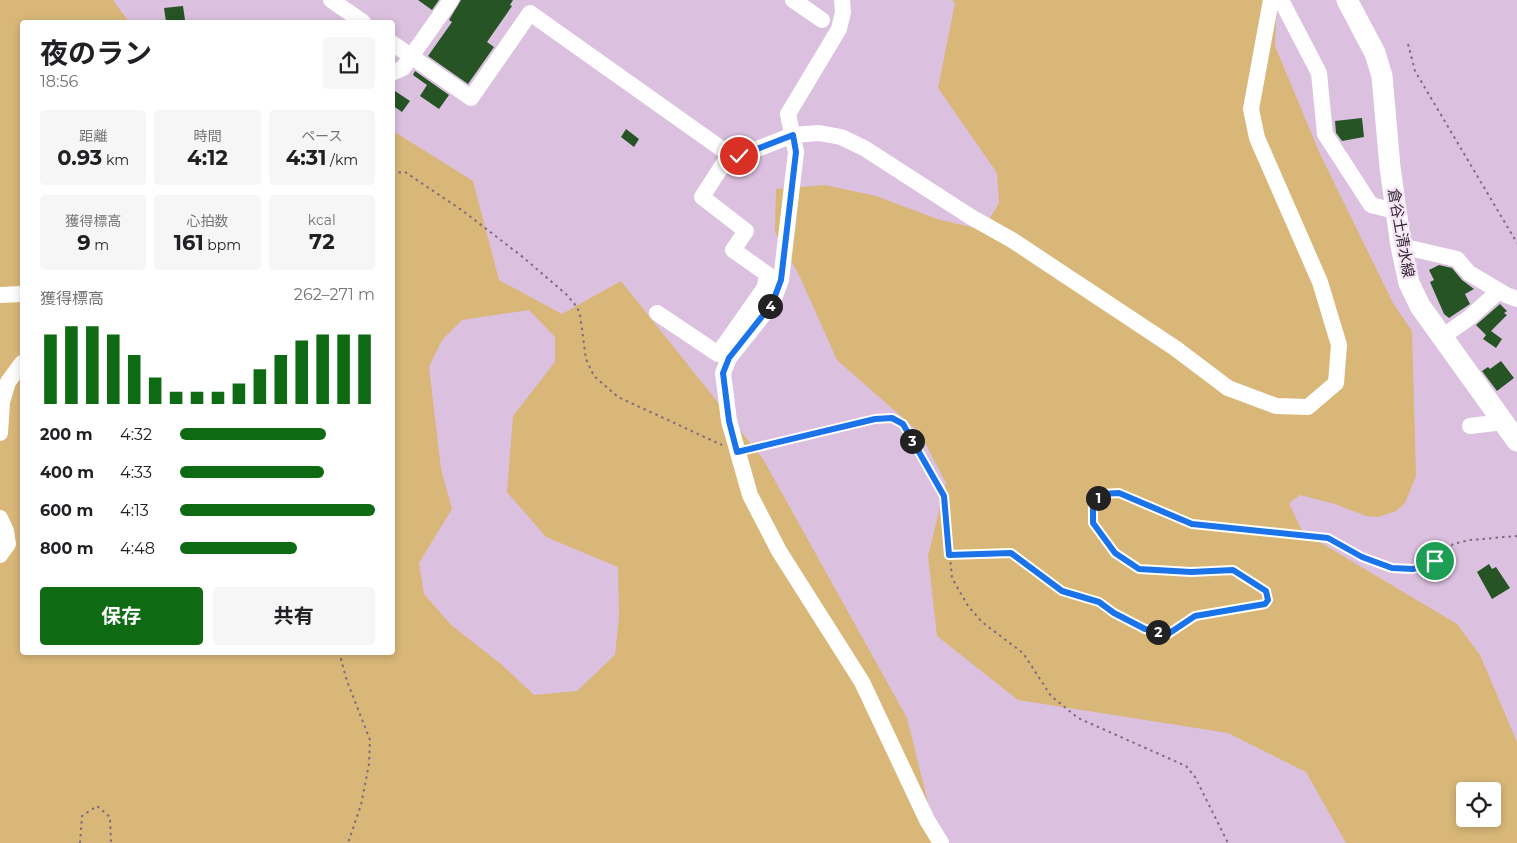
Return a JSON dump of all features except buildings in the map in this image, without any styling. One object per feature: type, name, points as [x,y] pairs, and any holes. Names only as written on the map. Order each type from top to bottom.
[{"type":"main road","name":"倉谷土清水線","points":[[1347,0],[1375,53],[1382,76],[1395,211],[1409,283],[1442,337],[1517,441]]},
{"type":"street","points":[[331,0],[360,20]]},
{"type":"street","points":[[395,72],[403,68],[412,57],[451,0]]},
{"type":"street","points":[[793,0],[822,20]]},
{"type":"street","points":[[842,0],[843,12],[839,29],[788,114],[796,152],[781,280],[772,304],[729,358],[723,373],[729,421],[750,495],[779,551],[862,682],[927,820],[941,843]]},
{"type":"street","points":[[658,314],[718,354],[765,288],[767,274],[733,250],[746,230],[702,197],[737,154],[793,135],[819,132],[841,137],[864,148],[1106,302],[1175,348],[1228,388],[1276,406],[1308,407],[1336,382],[1339,345],[1320,282],[1257,138],[1251,109],[1271,0]]},
{"type":"street","points":[[1280,0],[1319,73],[1325,134],[1372,205],[1395,211]]},
{"type":"street","points":[[395,45],[471,98],[530,14],[737,154]]},
{"type":"street","points":[[1401,246],[1457,259],[1469,273],[1499,291],[1517,299]]},
{"type":"street","points":[[1442,337],[1469,318],[1499,291]]},
{"type":"street","points":[[0,295],[20,294]]},
{"type":"street","points":[[0,432],[2,402],[8,382],[20,366]]},
{"type":"street","points":[[1470,426],[1503,422]]},
{"type":"street","points":[[0,518],[6,531],[8,544],[0,556]]},
{"type":"path","points":[[1408,44],[1415,71],[1517,242]]},
{"type":"path","points":[[395,173],[405,172],[463,211],[524,258],[566,295],[577,307],[580,315],[586,359],[594,376],[618,396],[737,452],[875,419],[892,418],[903,424],[944,496],[952,578],[968,606],[982,622],[1023,653],[1051,696],[1078,718],[1186,766],[1195,778],[1228,843]]},
{"type":"path","points":[[949,555],[1011,553],[1062,591],[1099,602],[1114,613],[1145,629],[1168,634],[1195,616],[1265,604],[1268,600],[1266,591],[1233,570],[1191,572],[1139,569],[1115,553],[1093,523],[1093,507],[1101,494],[1119,493],[1192,524],[1328,538],[1362,557],[1392,568],[1413,569],[1426,566],[1435,561],[1453,544],[1470,540],[1517,536]]},
{"type":"path","points":[[340,655],[347,681],[370,740],[369,764],[361,805],[348,843]]},
{"type":"path","points":[[80,843],[82,816],[97,806],[110,817],[111,843]]},
{"type":"shaded area","points":[[0,0],[113,0],[128,20],[20,20],[20,655],[395,655],[395,132],[473,181],[499,280],[562,314],[621,281],[763,459],[907,718],[938,843],[0,843]],"holes":[[[529,310],[555,337],[555,362],[513,416],[507,492],[546,537],[618,567],[619,616],[615,655],[577,691],[534,695],[501,664],[451,625],[424,594],[419,563],[452,509],[441,469],[429,367],[442,340],[462,320]]]},
{"type":"shaded area","points":[[952,0],[1277,0],[1275,46],[1320,154],[1393,303],[1412,331],[1416,476],[1405,503],[1396,511],[1378,517],[1366,516],[1335,504],[1300,495],[1289,503],[1301,529],[1306,534],[1457,624],[1480,655],[1517,742],[1517,843],[1346,843],[1306,772],[1228,733],[1018,700],[937,636],[928,556],[946,483],[920,433],[837,360],[799,275],[775,232],[776,189],[825,185],[876,196],[937,219],[983,230],[999,203],[997,173],[938,88],[955,3]]},
{"type":"route","points":[[739,156],[793,135],[796,152],[781,280],[772,304],[729,358],[723,373],[729,421],[737,452],[875,419],[892,418],[903,424],[944,496],[949,555],[986,552],[1011,553],[1062,591],[1099,602],[1114,613],[1145,629],[1168,634],[1195,616],[1265,604],[1268,600],[1266,591],[1250,579],[1233,570],[1191,572],[1139,569],[1115,553],[1093,523],[1093,507],[1101,494],[1119,493],[1192,524],[1328,538],[1362,557],[1392,568],[1413,569],[1426,566],[1435,561]]}]
